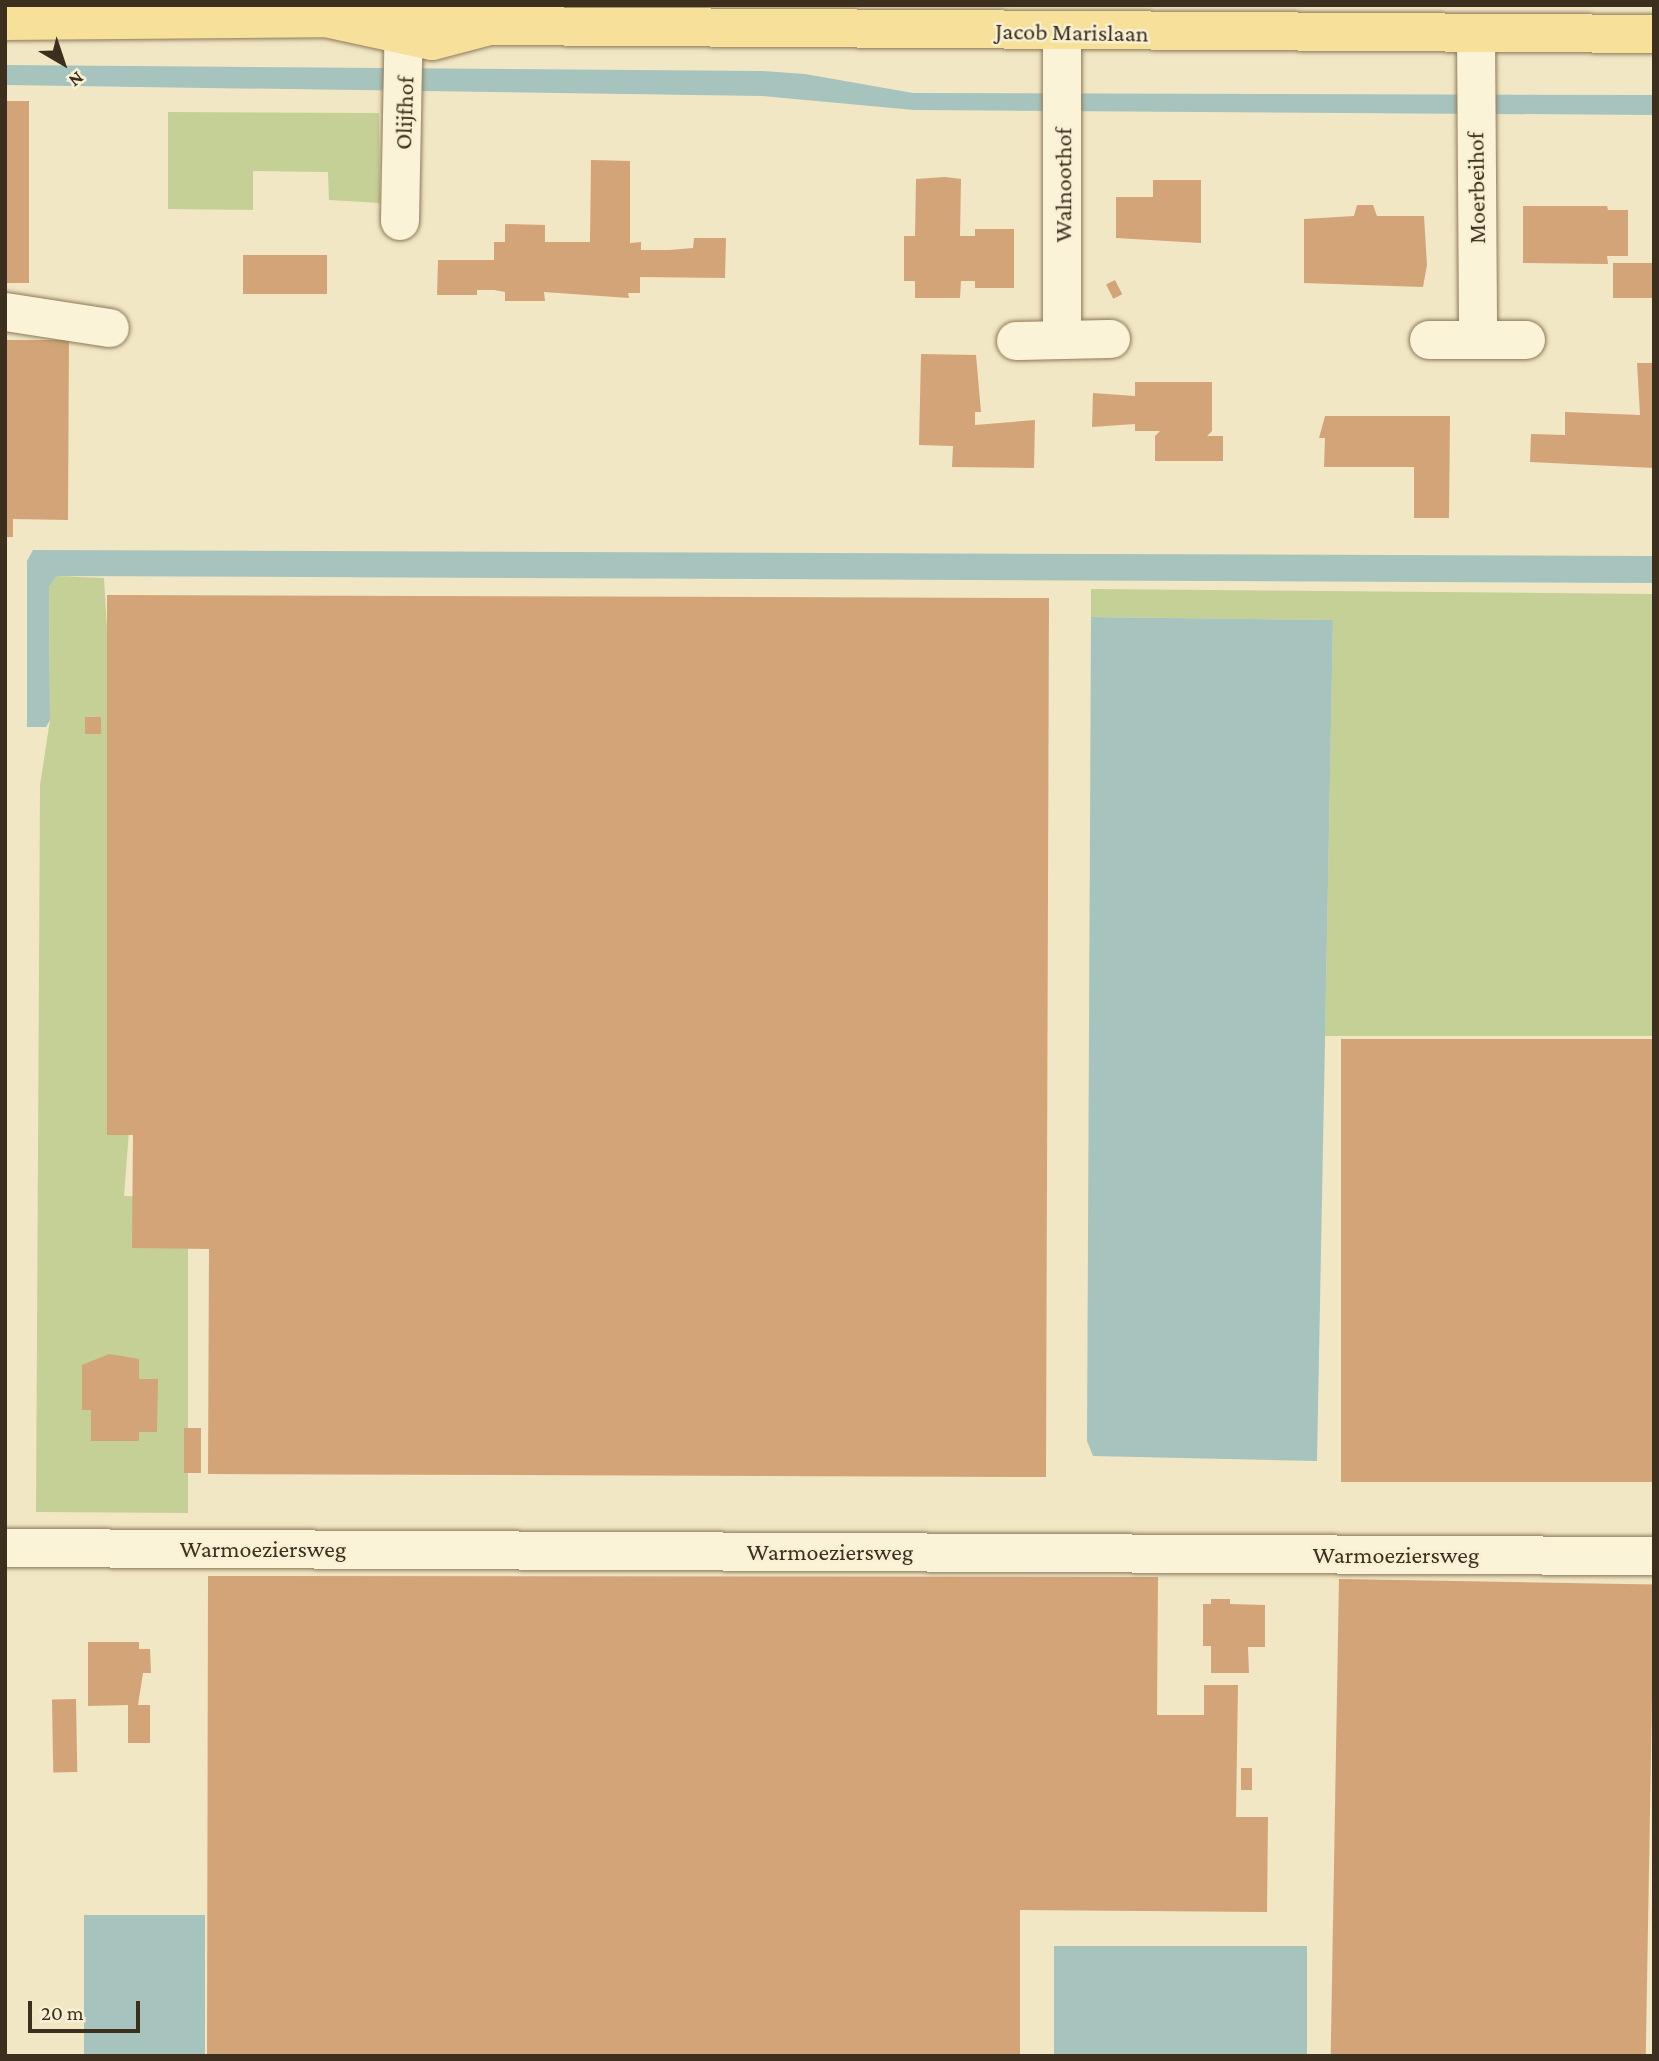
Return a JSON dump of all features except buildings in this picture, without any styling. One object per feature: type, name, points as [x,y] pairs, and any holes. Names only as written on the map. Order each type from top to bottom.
[{"type":"main road","name":"Jacob Marislaan","points":[[5,21],[326,18],[405,34],[490,16],[1062,32],[1476,49],[1654,34]]},
{"type":"street","name":"Walnoothof","points":[[1062,32],[1062,339]]},
{"type":"street","name":"Olijfhof","points":[[400,220],[405,34]]},
{"type":"street","name":"Moerbeihof","points":[[1476,49],[1478,340]]},
{"type":"street","points":[[5,313],[110,328]]},
{"type":"street","points":[[1016,341],[1111,339]]},
{"type":"street","points":[[1429,340],[1526,340]]},
{"type":"street","name":"Warmoeziersweg","points":[[5,1548],[1654,1556]]},
{"type":"green space","points":[[168,112],[379,113],[380,203],[329,200],[328,172],[253,171],[253,210],[168,209]]},
{"type":"green space","points":[[57,576],[104,578],[124,916],[129,1131],[124,1196],[188,1198],[188,1513],[36,1512],[40,785],[50,720],[49,587]]},
{"type":"green space","points":[[1091,589],[1654,594],[1654,1036],[1325,1036],[1333,620],[1091,617]]},
{"type":"water","points":[[5,65],[763,71],[805,74],[913,93],[1654,95],[1654,115],[914,110],[762,96],[5,85]]},
{"type":"water","points":[[33,550],[1654,556],[1654,583],[57,576],[49,587],[50,720],[46,727],[27,727],[27,561]]},
{"type":"water","points":[[1091,617],[1333,620],[1317,1461],[1093,1456],[1087,1441]]},
{"type":"water","points":[[84,1915],[205,1915],[205,2056],[84,2056]]},
{"type":"water","points":[[1054,1946],[1307,1946],[1307,2056],[1054,2056]]}]
